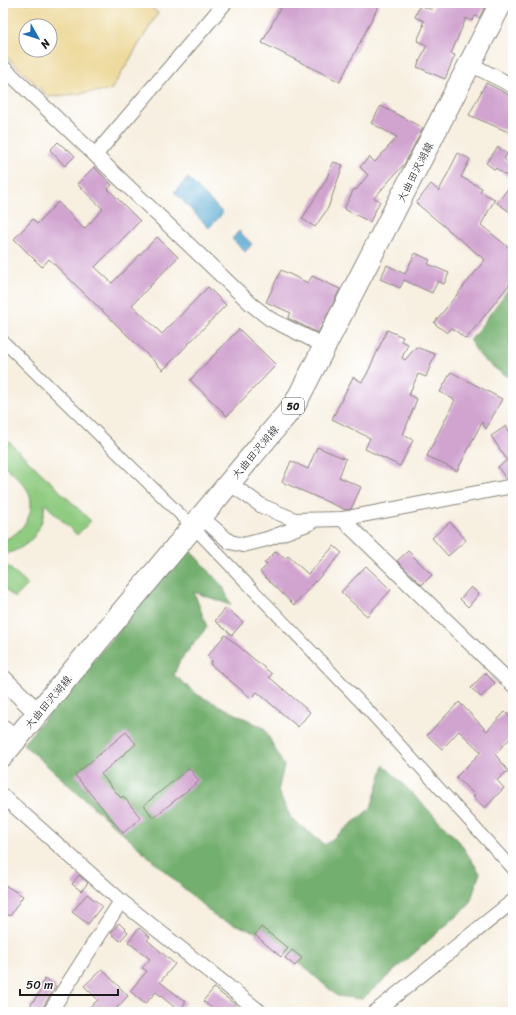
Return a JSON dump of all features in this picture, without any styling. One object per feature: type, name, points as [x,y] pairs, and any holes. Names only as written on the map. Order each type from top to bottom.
[{"type":"main road","name":"大曲田沢湖線","points":[[3,755],[10,732],[38,713],[295,404],[501,3]]},
{"type":"street","points":[[96,154],[224,3]]},
{"type":"street","points":[[470,64],[513,86]]},
{"type":"street","points":[[3,67],[96,154],[251,304],[270,319],[325,346]]},
{"type":"street","points":[[3,341],[197,522],[513,869]]},
{"type":"street","points":[[229,483],[262,506],[295,520],[342,520],[513,486]]},
{"type":"street","points":[[197,522],[230,542],[243,545],[267,539],[318,520]]},
{"type":"street","points":[[342,520],[513,685]]},
{"type":"street","points":[[3,679],[38,713]]},
{"type":"street","points":[[3,796],[121,901],[260,1012]]},
{"type":"street","points":[[50,1012],[121,901]]},
{"type":"street","points":[[375,1012],[501,909],[513,901]]},
{"type":"green space","points":[[513,283],[513,380],[483,359],[470,341]]},
{"type":"green space","points":[[3,436],[91,521],[77,535],[45,504],[41,523],[33,537],[21,548],[3,555],[3,540],[18,532],[24,525],[28,518],[31,502],[25,486],[3,464]]},
{"type":"green space","points":[[188,548],[223,587],[231,605],[194,592],[207,627],[179,662],[174,675],[198,695],[264,728],[284,766],[278,791],[291,818],[325,845],[371,808],[384,765],[459,841],[480,873],[469,905],[362,999],[337,996],[272,938],[217,918],[23,744]]},
{"type":"green space","points":[[3,562],[28,585],[15,598],[3,587]]},
{"type":"sand","points":[[3,3],[145,3],[158,13],[111,90],[49,97],[3,53]]},
{"type":"water","points":[[188,178],[223,213],[209,228],[174,192]]},
{"type":"water","points":[[239,231],[252,244],[245,252],[232,239]]},
{"type":"building","points":[[283,3],[380,3],[340,82],[262,43]]},
{"type":"building","points":[[435,3],[487,3],[479,18],[475,16],[472,21],[466,18],[451,54],[455,55],[445,79],[417,67],[427,45],[417,41],[424,25],[422,25],[424,21],[415,17],[420,5],[432,10]]},
{"type":"building","points":[[486,83],[513,97],[513,134],[469,115]]},
{"type":"building","points":[[381,106],[423,128],[405,163],[374,198],[380,201],[370,222],[344,209],[354,189],[356,190],[368,175],[360,167],[369,157],[375,162],[397,137],[371,123]]},
{"type":"building","points":[[58,142],[75,156],[65,166],[50,150]]},
{"type":"building","points":[[498,147],[507,154],[504,159],[513,166],[513,181],[496,168],[495,170],[486,163]]},
{"type":"building","points":[[458,153],[470,159],[461,177],[482,188],[480,192],[495,199],[481,225],[513,251],[513,280],[466,339],[452,328],[447,333],[434,323],[485,260],[416,203],[431,184],[439,191]]},
{"type":"building","points":[[333,162],[343,165],[328,208],[315,227],[302,219],[326,180]]},
{"type":"building","points":[[94,167],[112,185],[108,189],[140,221],[95,267],[112,283],[157,237],[178,257],[132,305],[162,334],[208,287],[226,305],[163,370],[49,259],[42,267],[14,239],[33,219],[37,224],[58,202],[84,229],[103,209],[77,184]]},
{"type":"building","points":[[513,182],[513,214],[497,203]]},
{"type":"building","points":[[415,253],[430,260],[428,264],[449,273],[444,284],[438,281],[432,293],[404,280],[400,288],[380,279],[387,265],[405,274]]},
{"type":"building","points":[[281,270],[308,283],[312,276],[340,289],[318,333],[288,318],[291,313],[266,302]]},
{"type":"building","points":[[239,329],[276,365],[227,416],[190,380]]},
{"type":"building","points":[[387,330],[403,337],[401,341],[408,344],[402,358],[405,360],[416,347],[435,354],[426,377],[418,374],[409,395],[417,399],[403,435],[413,440],[400,466],[365,449],[370,438],[332,419],[353,377],[362,382],[367,374]]},
{"type":"building","points":[[451,372],[502,399],[486,429],[482,422],[457,471],[427,456],[455,400],[440,392]]},
{"type":"building","points":[[506,426],[513,437],[513,478],[506,479],[498,467],[507,460],[491,436]]},
{"type":"building","points":[[317,447],[346,459],[339,477],[361,487],[351,509],[346,510],[282,482],[291,461],[308,469]]},
{"type":"building","points":[[450,522],[466,540],[448,556],[432,538]]},
{"type":"building","points":[[334,546],[342,553],[294,605],[260,572],[267,565],[264,563],[276,551],[285,559],[288,556],[308,574]]},
{"type":"building","points":[[408,551],[432,575],[422,585],[397,561]]},
{"type":"building","points":[[366,566],[391,590],[367,616],[341,592]]},
{"type":"building","points":[[471,587],[479,594],[468,607],[460,599]]},
{"type":"building","points":[[226,608],[243,622],[232,635],[215,621]]},
{"type":"building","points":[[225,635],[272,674],[269,677],[310,712],[298,727],[257,692],[251,698],[210,664],[212,661],[207,656]]},
{"type":"building","points":[[485,673],[495,683],[481,697],[471,688]]},
{"type":"building","points":[[459,702],[487,731],[505,712],[513,720],[513,735],[495,754],[508,771],[497,780],[504,788],[485,808],[473,797],[475,795],[456,777],[481,752],[459,731],[442,749],[427,735]]},
{"type":"building","points":[[126,732],[136,744],[101,774],[121,798],[123,796],[141,818],[123,833],[75,775]]},
{"type":"building","points":[[189,768],[199,781],[153,818],[144,805]]},
{"type":"building","points":[[79,875],[88,883],[81,891],[72,884]]},
{"type":"building","points":[[3,884],[23,896],[10,916],[3,912]]},
{"type":"building","points":[[87,894],[102,906],[88,924],[72,912]]},
{"type":"building","points":[[119,923],[128,932],[120,941],[111,933]]},
{"type":"building","points":[[261,927],[288,948],[281,957],[255,935]]},
{"type":"building","points":[[139,928],[150,937],[147,940],[175,964],[160,982],[186,1002],[179,1011],[156,992],[145,1004],[130,991],[147,971],[142,968],[150,959],[128,942]]},
{"type":"building","points":[[292,950],[302,958],[295,966],[285,958]]},
{"type":"building","points":[[102,969],[128,996],[113,1012],[84,1012],[98,1000],[84,986]]},
{"type":"building","points":[[45,979],[56,986],[43,1007],[42,1012],[36,1012],[29,1007],[40,992],[37,990]]},
{"type":"building","points":[[214,988],[237,1006],[232,1012],[216,1012],[203,1001]]}]
